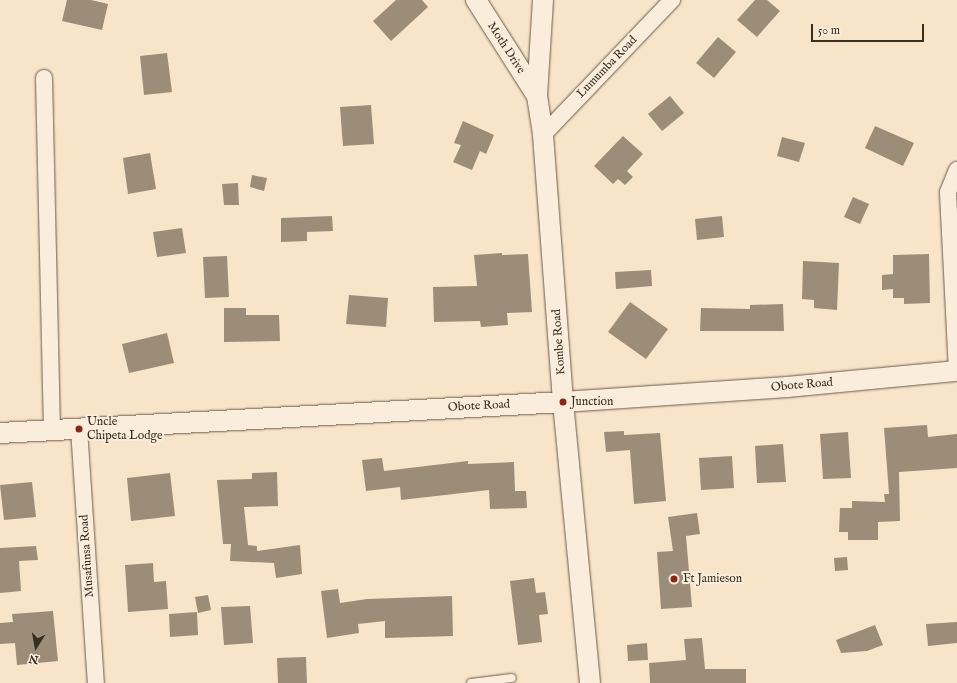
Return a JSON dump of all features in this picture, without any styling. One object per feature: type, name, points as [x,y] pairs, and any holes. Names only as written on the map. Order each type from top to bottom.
[{"type":"street","name":"Moth Drive","points":[[476,0],[537,96]]},
{"type":"street","name":"Kombe Road","points":[[543,0],[537,96],[543,135],[563,402],[590,683]]},
{"type":"street","name":"Lumumba Road","points":[[543,135],[672,0]]},
{"type":"street","points":[[44,78],[52,429]]},
{"type":"street","points":[[957,170],[948,192],[957,371]]},
{"type":"street","name":"Obote Road","points":[[0,433],[563,402],[787,387],[957,371]]},
{"type":"street","name":"Musafunsa Road","points":[[78,429],[96,683]]},
{"type":"lane","points":[[471,683],[512,678]]},
{"type":"building","points":[[67,0],[91,0],[108,4],[102,30],[62,21]]},
{"type":"building","points":[[396,0],[422,0],[428,7],[391,41],[373,21]]},
{"type":"building","points":[[755,0],[767,0],[780,11],[757,37],[737,20]]},
{"type":"building","points":[[718,37],[736,52],[714,78],[696,63]]},
{"type":"building","points":[[167,53],[172,92],[144,95],[140,56]]},
{"type":"building","points":[[670,96],[684,113],[662,131],[648,114]]},
{"type":"building","points":[[371,105],[374,144],[343,146],[340,107]]},
{"type":"building","points":[[463,121],[494,135],[486,154],[480,151],[472,170],[453,162],[461,145],[454,143]]},
{"type":"building","points":[[875,126],[914,143],[903,166],[865,148]]},
{"type":"building","points":[[623,136],[643,154],[627,171],[633,177],[625,185],[618,179],[613,184],[594,166]]},
{"type":"building","points":[[782,137],[805,143],[799,162],[777,156]]},
{"type":"building","points":[[150,153],[156,189],[128,194],[123,158]]},
{"type":"building","points":[[252,175],[267,178],[264,191],[250,187]]},
{"type":"building","points":[[238,183],[239,205],[224,205],[222,184]]},
{"type":"building","points":[[853,197],[869,204],[860,224],[844,217]]},
{"type":"building","points":[[332,216],[333,231],[307,232],[307,241],[281,242],[281,218]]},
{"type":"building","points":[[722,216],[724,237],[697,240],[695,219]]},
{"type":"building","points":[[182,228],[186,253],[157,257],[153,232]]},
{"type":"building","points":[[502,253],[502,255],[528,254],[532,312],[507,313],[508,325],[481,327],[480,321],[434,322],[433,287],[477,286],[474,255]]},
{"type":"building","points":[[929,254],[930,303],[904,304],[904,298],[893,298],[893,289],[882,290],[882,275],[893,274],[893,255]]},
{"type":"building","points":[[227,256],[229,297],[205,298],[203,257]]},
{"type":"building","points":[[803,261],[839,263],[837,310],[814,308],[814,300],[802,299]]},
{"type":"building","points":[[651,270],[652,286],[616,289],[615,272]]},
{"type":"building","points":[[349,295],[388,298],[386,327],[346,324]]},
{"type":"building","points":[[630,302],[668,329],[646,359],[608,332]]},
{"type":"building","points":[[783,304],[784,331],[700,331],[701,308],[750,309],[750,305]]},
{"type":"building","points":[[224,308],[246,308],[246,315],[279,315],[280,341],[224,342]]},
{"type":"building","points":[[167,333],[174,363],[129,373],[122,344]]},
{"type":"building","points":[[927,425],[928,437],[957,434],[957,468],[899,472],[900,521],[878,522],[878,540],[848,540],[848,532],[839,532],[840,508],[852,508],[852,501],[885,502],[884,494],[889,494],[884,428]]},
{"type":"building","points":[[624,431],[624,435],[660,433],[666,501],[634,504],[630,450],[606,452],[604,432]]},
{"type":"building","points":[[848,432],[851,478],[823,479],[820,434]]},
{"type":"building","points":[[783,444],[786,482],[757,483],[755,446]]},
{"type":"building","points":[[732,456],[734,488],[701,490],[699,458]]},
{"type":"building","points":[[382,458],[384,471],[468,461],[468,464],[514,462],[515,491],[526,491],[527,508],[490,509],[489,490],[401,500],[400,487],[366,491],[362,460]]},
{"type":"building","points":[[277,472],[278,506],[244,507],[248,545],[257,546],[257,551],[300,545],[302,574],[276,578],[274,563],[230,561],[231,544],[223,544],[217,480],[252,479],[252,473]]},
{"type":"building","points":[[170,473],[175,516],[131,521],[127,478]]},
{"type":"building","points":[[32,482],[36,517],[4,520],[0,485]]},
{"type":"building","name":"Ft Jamieson","points":[[697,513],[700,534],[686,536],[692,607],[661,609],[657,552],[673,551],[668,517]]},
{"type":"building","points":[[36,546],[38,560],[19,561],[21,591],[0,593],[0,548]]},
{"type":"building","points":[[847,557],[848,570],[835,571],[834,558]]},
{"type":"building","points":[[153,563],[154,582],[166,581],[168,609],[128,612],[125,565]]},
{"type":"building","points":[[534,578],[536,593],[545,592],[548,614],[539,615],[542,642],[518,645],[510,581]]},
{"type":"building","points":[[338,589],[340,603],[367,599],[452,596],[453,636],[385,638],[385,621],[358,624],[359,633],[327,638],[321,591]]},
{"type":"building","points":[[208,595],[211,610],[198,613],[195,597]]},
{"type":"building","points":[[250,606],[253,643],[224,645],[221,607]]},
{"type":"building","points":[[53,611],[58,661],[17,665],[15,643],[0,644],[0,623],[13,622],[12,614]]},
{"type":"building","points":[[197,612],[198,635],[170,637],[169,614]]},
{"type":"building","points":[[957,622],[957,643],[928,646],[926,624]]},
{"type":"building","points":[[875,625],[883,645],[867,651],[841,653],[836,640]]},
{"type":"building","points":[[702,638],[705,669],[746,669],[746,683],[650,683],[649,663],[686,660],[684,639]]},
{"type":"building","points":[[647,643],[648,660],[628,661],[627,645]]},
{"type":"building","points":[[306,657],[307,683],[278,683],[277,658]]},
{"type":"place","name":"Junction","points":[[563,402]]},
{"type":"place","name":"Uncle Chipeta Lodge","points":[[79,429]]},
{"type":"place","name":"Ft Jamieson","points":[[674,579]]}]
